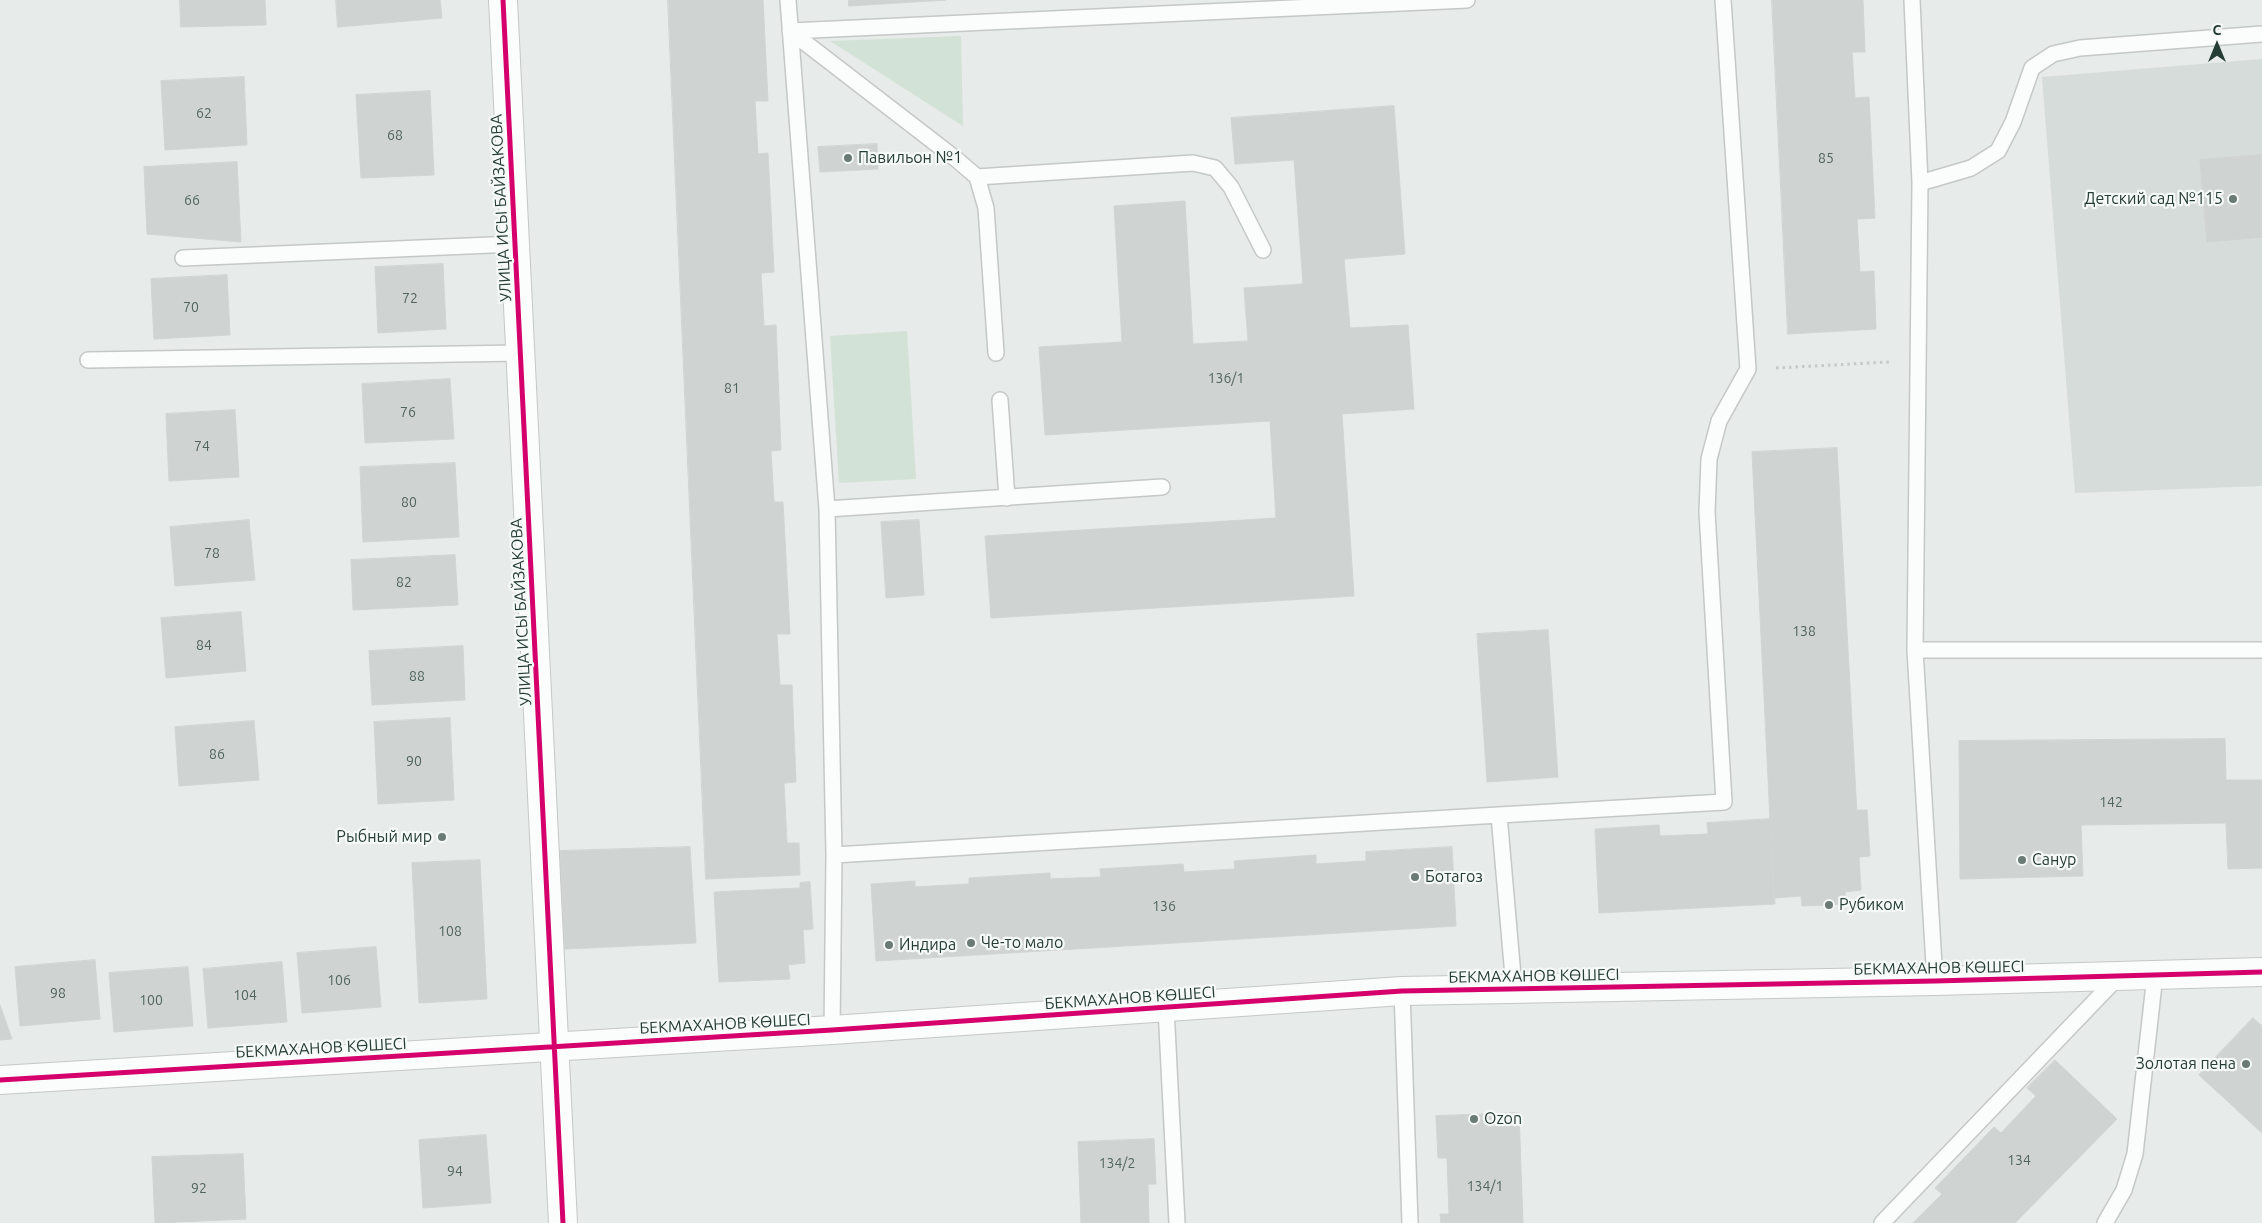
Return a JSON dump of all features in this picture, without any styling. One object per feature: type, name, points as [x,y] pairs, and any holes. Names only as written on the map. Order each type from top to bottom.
[{"type":"street","name":"УЛИЦА ИСЫ БАЙЗАКОВА","points":[[503,0],[563,1223]]},
{"type":"street","name":"БЕКМАХАНОВ КӨШЕСІ","points":[[0,1080],[832,1030],[1402,991],[2118,977],[2262,972]]},
{"type":"lane","points":[[788,0],[827,509],[834,855],[832,1030]]},
{"type":"lane","points":[[790,31],[1468,0]]},
{"type":"lane","points":[[834,855],[1724,802],[1707,512],[1709,459],[1719,421],[1748,369],[1724,0]]},
{"type":"lane","points":[[1912,0],[1920,183],[1915,650],[1935,981]]},
{"type":"lane","points":[[790,31],[977,177],[986,208],[996,352]]},
{"type":"lane","points":[[1920,183],[1971,168],[1998,151],[2013,122],[2032,68],[2053,54],[2080,48],[2262,34]]},
{"type":"lane","points":[[977,177],[1193,163],[1215,168],[1230,187],[1264,250]]},
{"type":"lane","points":[[183,258],[515,244]]},
{"type":"lane","points":[[88,360],[520,352]]},
{"type":"lane","points":[[1000,400],[1007,498]]},
{"type":"lane","points":[[827,509],[1162,487]]},
{"type":"lane","points":[[1915,650],[2262,650]]},
{"type":"lane","points":[[1499,815],[1514,988]]},
{"type":"lane","points":[[2105,1223],[2124,1190],[2135,1154],[2155,975]]},
{"type":"lane","points":[[1882,1223],[2118,977]]},
{"type":"lane","points":[[1402,991],[1410,1223]]},
{"type":"lane","points":[[1166,1008],[1176,1223]]},
{"type":"path","points":[[1748,369],[1919,360]]},
{"type":"shaded area","points":[[2262,59],[2262,486],[2075,493],[2042,77]]},
{"type":"green space","points":[[961,36],[963,126],[830,41]]},
{"type":"green space","points":[[907,331],[916,479],[839,483],[830,336]]},
{"type":"building","points":[[180,0],[265,0],[266,25],[181,27]]},
{"type":"building","points":[[336,0],[440,0],[442,18],[338,27]]},
{"type":"building","points":[[668,0],[763,0],[768,101],[755,101],[758,154],[768,153],[774,272],[761,273],[764,326],[776,325],[781,450],[771,451],[774,502],[783,502],[790,634],[777,634],[780,685],[792,685],[796,782],[784,783],[787,843],[799,843],[800,875],[706,879]]},
{"type":"building","points":[[849,0],[946,0],[849,6]]},
{"type":"building","points":[[1772,0],[1863,0],[1865,52],[1852,52],[1855,98],[1869,97],[1875,218],[1857,219],[1860,272],[1874,271],[1876,329],[1788,334]]},
{"type":"building","points":[[244,77],[247,145],[165,150],[161,81]]},
{"type":"building","points":[[430,91],[434,175],[361,178],[356,95]]},
{"type":"building","points":[[1394,106],[1405,254],[1344,259],[1350,328],[1408,325],[1414,409],[1342,414],[1354,596],[991,618],[985,536],[1276,518],[1270,421],[1045,435],[1039,347],[1122,342],[1114,206],[1185,201],[1193,344],[1248,341],[1244,288],[1303,284],[1294,160],[1235,164],[1231,118]]},
{"type":"building","points":[[877,144],[878,169],[820,172],[818,147]]},
{"type":"building","name":"Детский сад №115","points":[[2262,155],[2262,237],[2207,242],[2200,160]]},
{"type":"building","points":[[237,162],[241,242],[147,234],[144,167]]},
{"type":"building","points":[[443,264],[446,329],[378,333],[375,267]]},
{"type":"building","points":[[227,275],[230,335],[154,339],[151,279]]},
{"type":"building","points":[[450,379],[454,439],[365,443],[362,384]]},
{"type":"building","points":[[235,410],[239,477],[169,481],[166,414]]},
{"type":"building","points":[[1837,448],[1857,815],[1770,819],[1752,452]]},
{"type":"building","points":[[455,463],[459,537],[363,542],[360,467]]},
{"type":"building","points":[[249,520],[255,580],[175,586],[170,527]]},
{"type":"building","points":[[919,520],[924,595],[886,598],[881,522]]},
{"type":"building","points":[[455,555],[458,605],[353,610],[351,560]]},
{"type":"building","points":[[241,612],[246,671],[166,678],[161,618]]},
{"type":"building","points":[[1548,630],[1558,777],[1487,782],[1477,634]]},
{"type":"building","points":[[463,646],[465,700],[372,705],[369,651]]},
{"type":"building","points":[[450,718],[454,800],[378,804],[374,722]]},
{"type":"building","points":[[254,721],[259,780],[179,786],[175,727]]},
{"type":"building","points":[[2225,739],[2226,780],[2262,780],[2262,868],[2228,869],[2226,823],[2081,825],[2083,876],[1960,879],[1959,741]]},
{"type":"building","points":[[1856,810],[1867,810],[1870,856],[1859,857],[1861,890],[1845,892],[1846,904],[1802,906],[1801,896],[1774,898],[1770,819],[1857,815]]},
{"type":"building","points":[[1770,819],[1775,904],[1599,913],[1595,829],[1659,825],[1660,836],[1708,834],[1707,823]]},
{"type":"building","points":[[690,847],[696,943],[565,949],[560,851]]},
{"type":"building","points":[[1452,847],[1456,926],[876,961],[871,884],[915,881],[915,887],[969,884],[969,878],[1050,873],[1050,879],[1101,877],[1100,869],[1183,864],[1184,872],[1235,869],[1234,861],[1316,855],[1316,864],[1366,861],[1366,852]]},
{"type":"building","points":[[480,860],[487,999],[419,1003],[412,863]]},
{"type":"building","points":[[810,882],[813,929],[803,930],[805,963],[788,965],[790,979],[719,982],[714,892],[800,888],[800,883]]},
{"type":"building","points":[[376,947],[381,1007],[302,1013],[297,953]]},
{"type":"building","points":[[95,960],[100,1019],[20,1026],[15,967]]},
{"type":"building","points":[[282,962],[287,1022],[208,1028],[203,969]]},
{"type":"building","points":[[188,967],[193,1026],[114,1032],[109,973]]},
{"type":"building","points":[[0,1005],[12,1039],[0,1040]]},
{"type":"building","points":[[2253,1018],[2262,1026],[2262,1133],[2199,1075]]},
{"type":"building","points":[[2055,1060],[2117,1119],[2015,1223],[1913,1223],[1942,1194],[1935,1188],[1994,1127],[2001,1133],[2036,1096],[2027,1088]]},
{"type":"building","points":[[1519,1113],[1523,1223],[1441,1223],[1440,1214],[1449,1214],[1447,1158],[1438,1158],[1436,1116]]},
{"type":"building","points":[[486,1135],[491,1203],[423,1208],[419,1140]]},
{"type":"building","points":[[1154,1139],[1156,1184],[1148,1184],[1149,1223],[1081,1223],[1078,1142]]},
{"type":"building","points":[[243,1154],[246,1219],[155,1223],[152,1157]]},
{"type":"cycle path","points":[[503,0],[563,1223]]},
{"type":"cycle path","points":[[0,1080],[832,1030],[1402,991],[1935,981],[2262,972]]},
{"type":"place","name":"Павильон №1","points":[[848,158]]},
{"type":"place","name":"Детский сад №115","points":[[2233,199]]},
{"type":"place","name":"Рыбный мир","points":[[442,837]]},
{"type":"place","name":"Санур","points":[[2022,860]]},
{"type":"place","name":"Ботагоз","points":[[1415,877]]},
{"type":"place","name":"Рубиком","points":[[1829,905]]},
{"type":"place","name":"Че-то мало","points":[[971,943]]},
{"type":"place","name":"Индира","points":[[889,945]]},
{"type":"place","name":"Золотая пена","points":[[2246,1064]]},
{"type":"place","name":"Ozon","points":[[1474,1119]]}]
